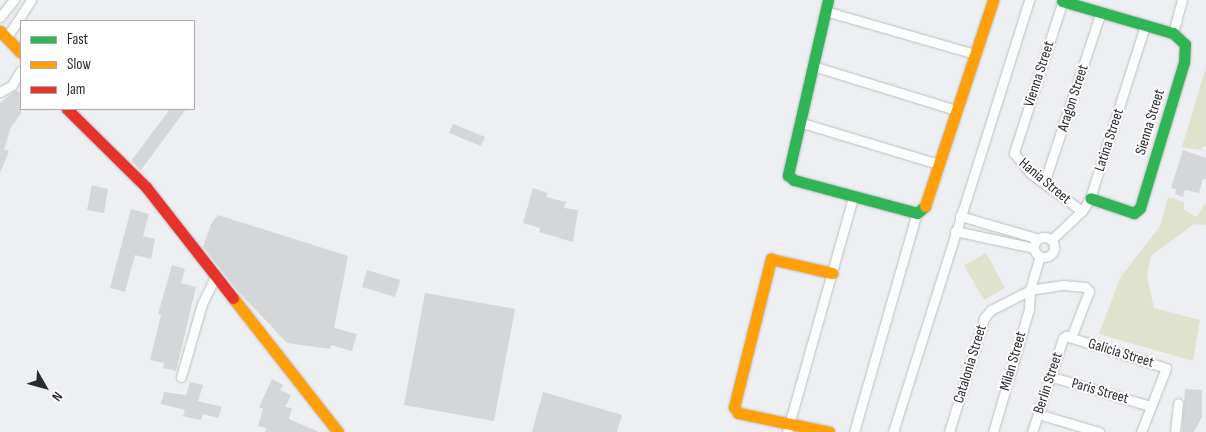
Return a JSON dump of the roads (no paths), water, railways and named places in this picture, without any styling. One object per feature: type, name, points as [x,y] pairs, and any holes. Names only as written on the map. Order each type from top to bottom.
[{"type":"street","points":[[0,17],[14,0]]},
{"type":"street","points":[[20,52],[4,34],[31,0]]},
{"type":"street","points":[[893,432],[955,231],[1030,0]]},
{"type":"street","points":[[1062,0],[1178,36],[1182,0]]},
{"type":"street","name":"Vienna Street","points":[[1014,148],[1062,0]]},
{"type":"street","points":[[975,54],[827,5],[799,122],[789,178],[917,213],[924,210],[975,54],[990,1]]},
{"type":"street","name":"Aragon Street","points":[[1044,183],[1101,12]]},
{"type":"street","name":"Latina Street","points":[[1051,240],[1082,211],[1090,198],[1145,26]]},
{"type":"street","name":"Sienna Street","points":[[1090,198],[1138,212],[1184,62],[1186,50],[1178,36]]},
{"type":"street","points":[[813,66],[956,110]]},
{"type":"street","points":[[0,92],[12,85],[20,72]]},
{"type":"street","points":[[68,110],[146,187],[215,277],[243,308],[338,432]]},
{"type":"street","points":[[799,122],[938,164]]},
{"type":"street","name":"Hania Street","points":[[1014,148],[1016,158],[1044,183],[1082,211]]},
{"type":"street","points":[[788,428],[853,197]]},
{"type":"street","points":[[854,432],[917,213]]},
{"type":"street","points":[[955,231],[1034,248],[1040,256],[1052,252],[1051,240],[960,216]]},
{"type":"street","points":[[973,235],[976,220]]},
{"type":"street","points":[[996,239],[999,226]]},
{"type":"street","points":[[1034,248],[1039,238]]},
{"type":"street","name":"Milan Street","points":[[993,432],[1029,309],[1030,290],[1040,256]]},
{"type":"street","points":[[828,432],[788,428],[738,413],[734,406],[771,260],[776,258],[832,273]]},
{"type":"street","points":[[182,377],[202,304],[215,277]]},
{"type":"street","name":"Catalonia Street","points":[[949,432],[984,318],[990,310],[1030,290],[1063,285],[1088,288]]},
{"type":"street","name":"Berlin Street","points":[[1032,432],[1063,338],[1069,337],[1088,288]]},
{"type":"street","name":"Galicia Street","points":[[1069,337],[1166,368],[1141,432]]},
{"type":"street","name":"Paris Street","points":[[1049,376],[1150,406]]},
{"type":"street","points":[[1175,432],[1178,403]]},
{"type":"street","points":[[1038,414],[1099,432]]}]
